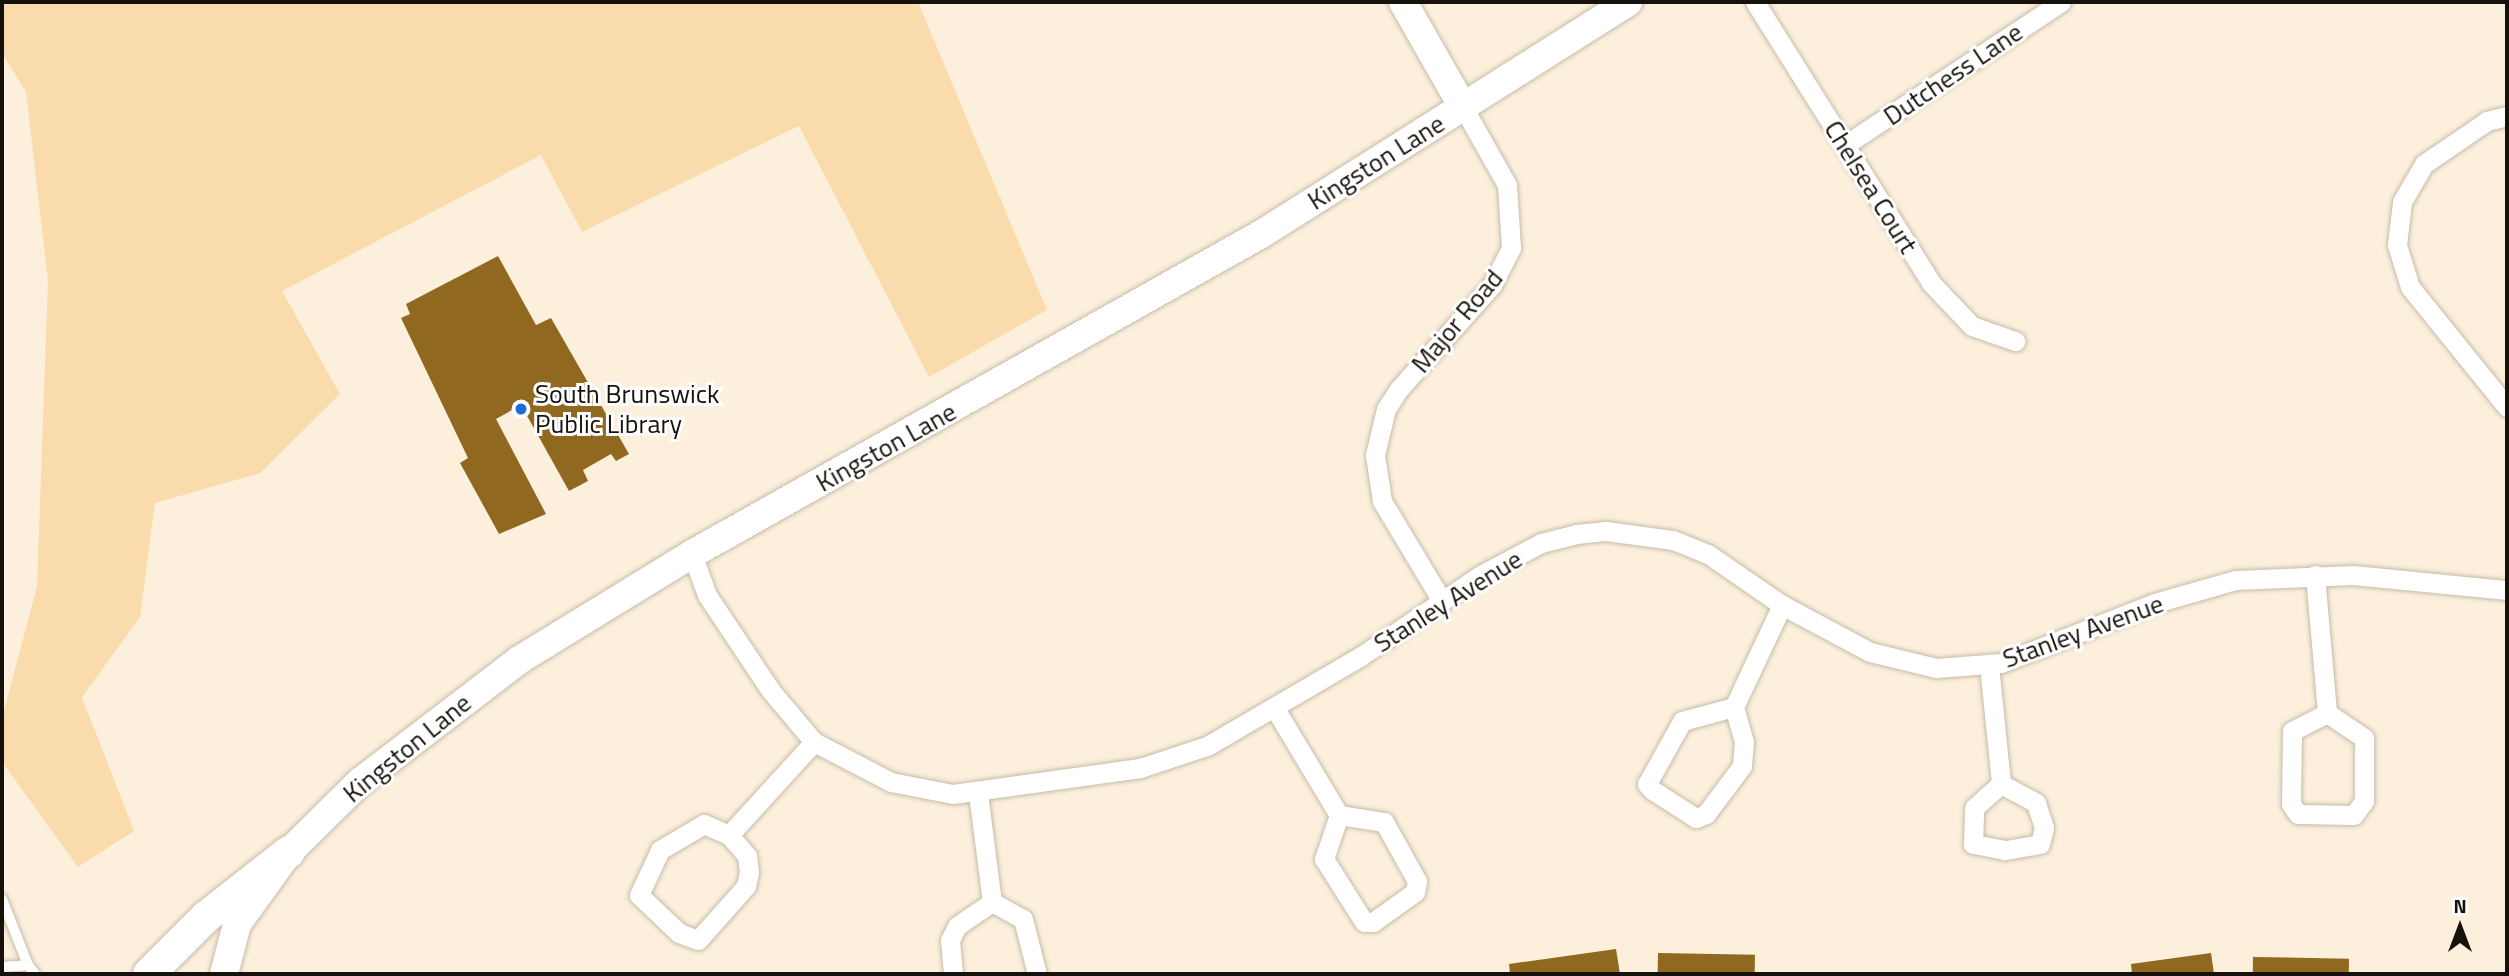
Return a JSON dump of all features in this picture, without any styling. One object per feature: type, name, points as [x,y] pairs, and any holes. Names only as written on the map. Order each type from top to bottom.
[{"type":"main road","points":[[149,974],[206,917],[289,852]]},
{"type":"street","name":"Major Road","points":[[1404,2],[1507,186],[1511,248],[1492,285],[1399,389],[1386,409],[1374,455],[1382,501],[1442,601]]},
{"type":"street","name":"Kingston Lane","points":[[224,974],[237,925],[289,852],[437,719],[519,660],[692,554],[1263,233],[1628,2]]},
{"type":"street","name":"Chelsea Court","points":[[1755,2],[1931,283],[1972,326],[2015,341]]},
{"type":"street","name":"Dutchess Lane","points":[[1845,145],[2061,2]]},
{"type":"street","points":[[2507,116],[2487,121],[2424,164],[2402,202],[2397,245],[2410,287],[2507,407]]},
{"type":"street","name":"Stanley Avenue","points":[[692,554],[707,595],[814,742],[891,782],[978,793],[1171,759],[1274,707],[1442,601],[1541,543],[1605,531],[1672,540],[1707,554],[1782,605],[1900,661],[1959,669],[1989,665],[2192,591],[2236,580],[2315,575],[2507,590]]},
{"type":"street","points":[[2315,575],[2327,713]]},
{"type":"street","points":[[1734,707],[1682,721],[1647,783],[1651,790],[1696,818],[1706,814],[1742,766],[1744,742],[1734,707],[1782,605]]},
{"type":"street","points":[[1989,665],[2001,784]]},
{"type":"street","points":[[1274,707],[1339,816]]},
{"type":"street","points":[[2327,713],[2364,738],[2364,801],[2354,815],[2298,814],[2291,804],[2292,731],[2327,713]]},
{"type":"street","points":[[729,835],[814,742]]},
{"type":"street","points":[[978,793],[992,902]]},
{"type":"street","points":[[1339,816],[1384,822],[1417,881],[1415,892],[1373,922],[1364,922],[1324,859],[1339,816]]},
{"type":"street","points":[[704,824],[729,835],[747,856],[746,886],[698,940],[679,933],[639,895],[647,869],[680,834],[704,824]]},
{"type":"street","points":[[953,974],[950,940],[957,926],[992,902]]},
{"type":"street","points":[[992,902],[1023,919],[1036,950],[1037,974]]},
{"type":"lane","points":[[2,903],[28,965],[36,974]]},
{"type":"lane","points":[[2,967],[28,965]]},
{"type":"shaded area","points":[[2,2],[918,2],[1047,310],[929,377],[799,126],[582,232],[541,155],[282,291],[340,394],[260,473],[155,503],[140,617],[82,697],[134,831],[78,867],[2,762],[2,718],[37,587],[48,281],[26,92],[2,53]]},
{"type":"building","name":"South Brunswick Public Library","points":[[498,256],[536,325],[551,318],[629,454],[616,461],[611,454],[583,470],[588,481],[569,491],[521,405],[496,419],[546,514],[499,534],[460,463],[468,458],[401,318],[410,314],[406,304]]},
{"type":"building","points":[[1616,949],[1620,974],[1510,974],[1509,964]]},
{"type":"building","points":[[1658,953],[1755,955],[1755,974],[1658,974]]},
{"type":"building","points":[[2211,953],[2214,974],[2132,974],[2131,964]]},
{"type":"building","points":[[2253,957],[2349,959],[2349,974],[2253,974]]},
{"type":"place","name":"South Brunswick Public Library","points":[[521,409]]}]
